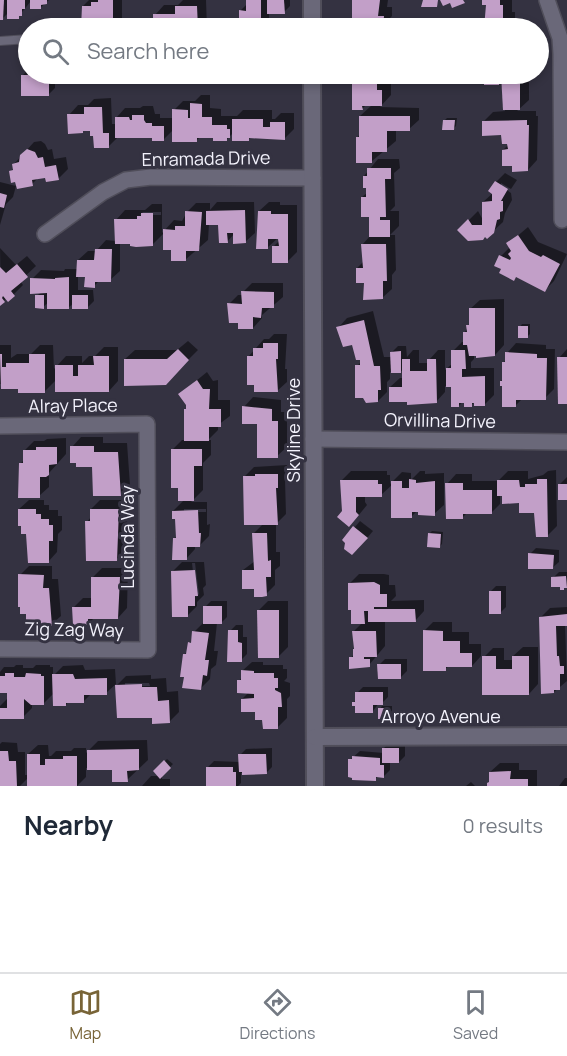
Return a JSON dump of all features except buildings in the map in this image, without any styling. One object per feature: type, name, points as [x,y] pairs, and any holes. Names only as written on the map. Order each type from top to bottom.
[{"type":"street","points":[[312,0],[312,18]]},
{"type":"street","points":[[548,0],[560,38],[562,220]]},
{"type":"street","name":"Skyline Drive","points":[[312,84],[315,786]]},
{"type":"street","name":"Enramada Drive","points":[[45,234],[103,192],[126,180],[150,177],[313,178]]},
{"type":"street","name":"Alray Place","points":[[0,426],[147,424]]},
{"type":"street","name":"Lucinda Way","points":[[147,424],[148,650]]},
{"type":"street","name":"Orvillina Drive","points":[[313,439],[567,442]]},
{"type":"street","name":"Zig Zag Way","points":[[0,649],[148,650]]},
{"type":"street","name":"Arroyo Avenue","points":[[315,737],[567,736]]},
{"type":"lane","points":[[0,41],[18,40]]}]
